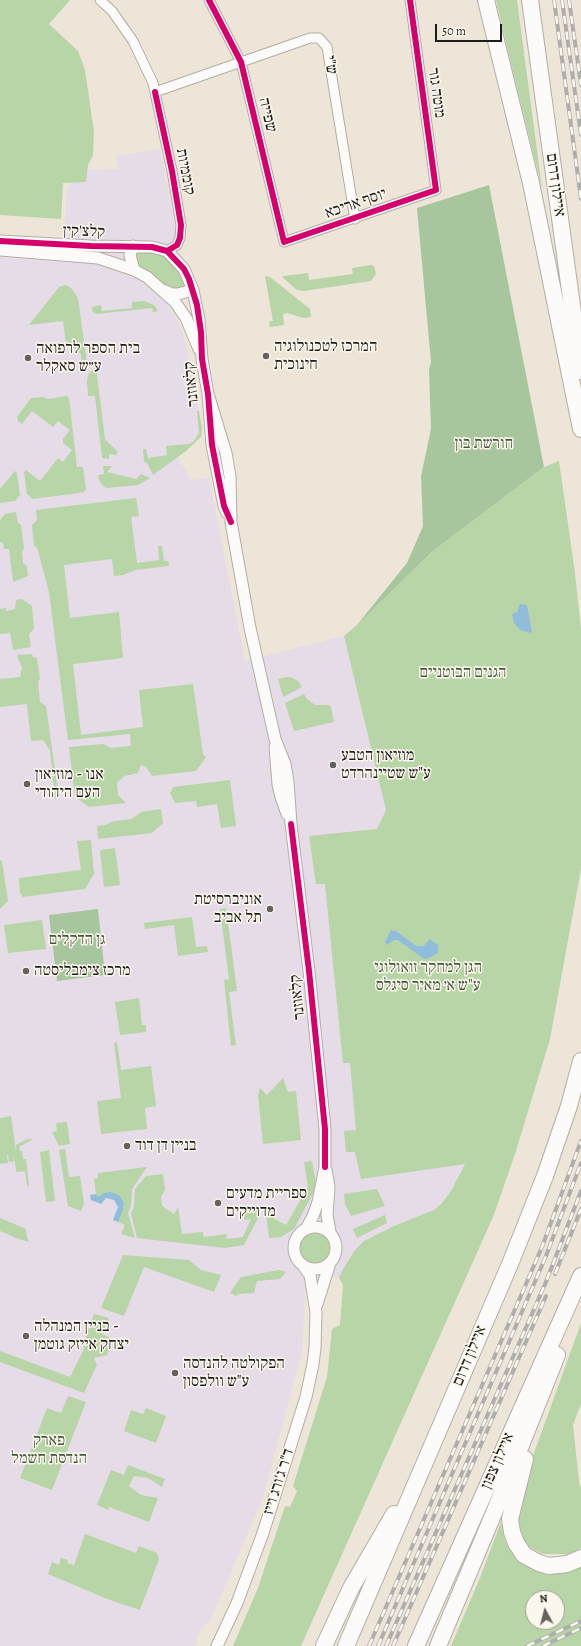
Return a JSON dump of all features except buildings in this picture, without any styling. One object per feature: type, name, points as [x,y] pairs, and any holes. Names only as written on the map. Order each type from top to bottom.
[{"type":"highway","points":[[478,0],[500,58]]},
{"type":"highway","points":[[486,0],[531,183],[581,429]]},
{"type":"highway","name":"איילון דרום","points":[[530,0],[581,371]]},
{"type":"highway","name":"איילון דרום","points":[[346,1646],[510,1264],[569,1106],[581,1061]]},
{"type":"highway","name":"איילון צפון","points":[[416,1646],[581,1276]]},
{"type":"highway","points":[[438,1646],[537,1407],[581,1287]]},
{"type":"highway","points":[[537,1407],[511,1514],[512,1532],[516,1543],[524,1555],[539,1563],[558,1566],[581,1558]]},
{"type":"highway","points":[[324,1646],[355,1581],[423,1466]]},
{"type":"street","name":"קוממיות","points":[[100,0],[112,11],[133,41],[156,92],[181,225],[181,232],[177,245],[167,251]]},
{"type":"street","name":"שפייה","points":[[209,0],[241,62],[284,242]]},
{"type":"street","name":"מוטה גור","points":[[410,0],[436,190]]},
{"type":"street","name":"ש\"י","points":[[156,92],[310,38],[319,38],[327,47],[354,219]]},
{"type":"street","name":"יוסף אריכא","points":[[284,242],[436,190]]},
{"type":"street","name":"קלצ'קין","points":[[0,241],[91,246],[152,247],[167,251]]},
{"type":"street","points":[[133,246],[130,255],[134,270]]},
{"type":"street","name":"קלצ'קין","points":[[0,250],[98,258],[134,270],[147,277],[163,290]]},
{"type":"street","name":"קלאוזנר","points":[[167,251],[184,269],[193,290],[199,319],[202,359],[208,394],[226,453],[230,476],[231,522],[250,628],[274,739],[278,784],[291,824],[309,971],[324,1122],[325,1167],[329,1187],[327,1215],[330,1232]]},
{"type":"street","name":"קלאוזנר","points":[[163,290],[175,302],[186,318],[202,359]]},
{"type":"street","points":[[163,290],[172,294],[193,290]]},
{"type":"street","name":"קלאוזנר","points":[[306,1229],[318,1202],[325,1167]]},
{"type":"street","points":[[319,1226],[330,1232],[336,1242],[337,1248],[330,1264],[319,1268],[308,1267],[302,1264],[296,1257],[294,1247],[297,1236],[306,1229],[319,1226]]},
{"type":"street","name":"ד\"ר ג'ורג וייז","points":[[302,1264],[310,1275],[316,1312]]},
{"type":"street","name":"ד\"ר ג'ורג וייז","points":[[217,1646],[237,1602],[262,1533],[306,1397],[315,1348],[316,1312],[320,1293],[330,1264]]},
{"type":"shaded area","name":"אוניברסיטת תל אביב","points":[[160,149],[176,230],[168,306],[178,322],[186,343],[202,429],[202,435],[178,457],[191,480],[209,478],[245,661],[344,636],[357,625],[465,1163],[451,1191],[442,1203],[434,1210],[394,1226],[349,1258],[339,1278],[306,1278],[302,1352],[263,1497],[210,1621],[201,1628],[195,1646],[0,1646],[0,257],[64,262],[66,194],[77,173],[82,170],[118,169],[116,156]]},
{"type":"green space","points":[[0,0],[70,0],[49,24],[78,51],[85,70],[94,132],[93,155],[88,165],[86,182],[63,183],[61,219],[0,215]]},
{"type":"green space","points":[[496,0],[517,0],[542,188],[508,51]]},
{"type":"green space","name":"חורשת בון","points":[[489,185],[544,467],[433,551],[357,625],[407,563],[423,526],[421,476],[431,429],[429,370],[431,362],[417,208]]},
{"type":"green space","points":[[135,248],[162,251],[183,271],[185,283],[183,289],[168,288],[148,271],[135,264]]},
{"type":"green space","points":[[371,265],[374,266],[376,274],[371,281],[304,291],[297,290],[282,277],[308,273],[309,280],[353,274],[352,268]]},
{"type":"green space","points":[[265,276],[270,277],[310,309],[311,317],[303,318],[287,313],[283,314],[284,325],[270,327],[269,322],[273,321]]},
{"type":"green space","points":[[66,285],[71,288],[78,298],[87,363],[86,368],[83,370],[81,354],[66,344],[63,321],[29,325],[59,287]]},
{"type":"green space","points":[[144,301],[154,305],[158,311],[153,312],[152,308],[97,314],[93,312],[92,309],[92,307],[101,305],[102,311],[132,308],[132,302]]},
{"type":"green space","points":[[96,367],[105,439],[118,452],[116,455],[109,454],[109,459],[102,458],[95,396],[88,396],[88,375]]},
{"type":"green space","points":[[67,396],[69,398],[77,467],[83,467],[86,489],[84,492],[79,493],[33,499],[27,494],[24,472],[26,470],[40,481],[58,458],[63,462],[72,450],[63,443],[63,439],[70,430],[58,421],[53,427],[32,411],[22,424],[18,421],[17,417],[31,398],[44,397],[47,399]]},
{"type":"green space","points":[[197,411],[199,411],[202,429],[201,437],[186,451],[153,475],[147,463],[144,462],[143,449],[146,449],[148,458],[167,455],[166,446],[189,444],[193,442],[199,433]]},
{"type":"green space","points":[[559,461],[575,573],[581,630],[581,869],[550,1039],[515,1154],[493,1217],[301,1646],[233,1646],[258,1588],[285,1506],[290,1507],[297,1491],[293,1486],[327,1377],[332,1329],[340,1325],[343,1285],[339,1278],[343,1269],[355,1250],[364,1241],[394,1226],[434,1210],[442,1203],[451,1191],[465,1164],[361,1179],[355,1152],[346,1152],[344,1131],[356,1130],[350,1063],[343,1063],[325,884],[316,884],[309,836],[377,829],[386,810],[344,636],[433,551],[544,467]]},
{"type":"green space","points":[[103,466],[112,466],[107,472],[136,479],[141,474],[150,478],[138,485],[107,488],[103,486],[98,475],[104,474]]},
{"type":"green space","points":[[15,471],[17,473],[20,495],[15,501],[0,503],[0,489]]},
{"type":"green space","points":[[136,498],[139,516],[131,517],[137,563],[159,560],[158,546],[162,546],[164,561],[168,561],[169,566],[135,570],[123,575],[114,576],[112,559],[64,565],[70,618],[119,612],[123,658],[73,664],[81,735],[143,727],[139,690],[193,684],[203,754],[206,757],[196,771],[152,776],[146,767],[141,765],[138,773],[124,776],[117,783],[118,795],[126,803],[89,807],[75,797],[69,747],[103,744],[111,748],[131,746],[130,734],[68,740],[49,592],[37,547],[34,546],[32,525],[37,520],[36,510]]},
{"type":"green space","points":[[16,512],[18,523],[21,525],[24,549],[22,552],[23,563],[27,566],[28,576],[13,582],[9,549],[4,549],[3,543],[0,542],[0,520],[5,514]]},
{"type":"green space","points":[[22,599],[32,606],[34,629],[29,634],[31,647],[13,650],[10,633],[0,634],[0,609],[6,608],[6,611],[15,609],[16,600]]},
{"type":"green space","points":[[32,654],[33,657],[37,658],[40,679],[38,681],[40,702],[46,706],[59,798],[55,799],[50,750],[43,740],[31,741],[27,704],[0,707],[0,679],[20,677],[22,668],[17,655]]},
{"type":"green space","points":[[290,677],[298,681],[302,687],[283,697],[278,679]]},
{"type":"green space","points":[[304,694],[307,699],[315,705],[329,705],[331,707],[334,722],[294,731],[285,703]]},
{"type":"green space","points":[[230,780],[236,826],[221,828],[217,804],[197,807],[196,801],[175,803],[170,793],[173,787]]},
{"type":"green space","points":[[161,809],[163,823],[152,833],[98,839],[97,826],[105,825],[114,821],[132,819],[141,812]]},
{"type":"green space","points":[[91,840],[94,874],[85,889],[23,897],[20,893],[19,878],[81,870],[77,841]]},
{"type":"green space","points":[[115,848],[120,885],[104,887],[100,850]]},
{"type":"green space","points":[[0,860],[2,861],[8,901],[0,909]]},
{"type":"green space","points":[[226,908],[237,991],[229,992],[236,1045],[231,1046],[224,980],[229,979],[220,909]]},
{"type":"green space","name":"גן הדקלים","points":[[98,909],[105,975],[57,981],[49,915]]},
{"type":"green space","points":[[192,917],[196,947],[207,946],[208,952],[178,956],[174,925],[145,929],[144,923]]},
{"type":"green space","points":[[42,920],[46,949],[8,953],[4,925]]},
{"type":"green space","points":[[139,998],[142,1025],[146,1025],[146,1032],[120,1035],[115,1002]]},
{"type":"green space","points":[[117,1042],[121,1070],[151,1066],[156,1106],[145,1108],[147,1129],[101,1134],[97,1101],[121,1098],[114,1043]]},
{"type":"green space","points":[[283,1078],[288,1092],[296,1091],[301,1140],[263,1144],[258,1095],[260,1088],[267,1095]]},
{"type":"green space","points":[[11,1116],[16,1152],[16,1145],[27,1139],[33,1139],[19,1147],[20,1151],[22,1151],[23,1159],[26,1159],[29,1186],[27,1186],[25,1171],[16,1172],[15,1161],[9,1162],[8,1155],[8,1163],[0,1164],[0,1118]]},
{"type":"green space","points":[[67,1122],[70,1144],[59,1146],[52,1132],[57,1131],[56,1123]]},
{"type":"green space","points":[[65,1149],[69,1177],[80,1176],[84,1204],[81,1211],[68,1206],[59,1150]]},
{"type":"green space","points":[[49,1150],[55,1201],[46,1202],[40,1152]]},
{"type":"green space","points":[[312,1161],[316,1183],[313,1193],[294,1229],[281,1237],[269,1238],[266,1214],[286,1225],[308,1187],[304,1162]]},
{"type":"green space","points":[[147,1167],[132,1189],[131,1206],[128,1213],[135,1238],[121,1234],[125,1225],[118,1222],[124,1205],[108,1192],[99,1197],[96,1194],[94,1179],[98,1178],[98,1173]]},
{"type":"green space","points":[[163,1174],[165,1190],[161,1197],[162,1206],[174,1214],[178,1207],[182,1234],[203,1232],[204,1237],[227,1234],[226,1239],[243,1237],[251,1219],[244,1220],[247,1207],[258,1206],[258,1218],[244,1245],[225,1248],[137,1238],[131,1214],[134,1207],[135,1189],[146,1176]]},
{"type":"green space","points":[[377,1189],[385,1206],[351,1216],[345,1204],[344,1194]]},
{"type":"green space","points":[[385,1215],[387,1223],[357,1238],[353,1229]]},
{"type":"green space","points":[[0,1218],[26,1229],[29,1242],[0,1231]]},
{"type":"green space","points":[[315,1230],[327,1235],[332,1247],[327,1259],[315,1264],[303,1259],[298,1247],[303,1235]]},
{"type":"green space","points":[[123,1255],[189,1260],[201,1270],[221,1275],[214,1292],[144,1267],[124,1316],[101,1308]]},
{"type":"green space","points":[[279,1270],[286,1272],[280,1279],[257,1281],[254,1293],[239,1294],[236,1296],[230,1293],[241,1277]]},
{"type":"green space","points":[[94,1314],[109,1318],[102,1334],[113,1339],[107,1355],[94,1358],[97,1365],[84,1393],[0,1362],[0,1351],[70,1377],[84,1349],[83,1343]]},
{"type":"green space","points":[[581,1323],[581,1404],[573,1425],[579,1482],[581,1488],[581,1548],[569,1554],[543,1554],[523,1542],[519,1535],[517,1513],[529,1467]]},
{"type":"green space","name":"פארק הנדסת חשמל","points":[[68,1396],[86,1402],[52,1490],[20,1478],[47,1408],[61,1413]]},
{"type":"green space","points":[[146,1408],[166,1416],[156,1443],[124,1431],[131,1410],[143,1414]]},
{"type":"green space","points":[[128,1465],[165,1479],[162,1487],[148,1478],[134,1476],[129,1486],[141,1495],[158,1498],[149,1522],[109,1507],[108,1510],[97,1505],[111,1470],[124,1475]]},
{"type":"green space","points":[[501,1522],[505,1541],[509,1549],[528,1567],[543,1573],[557,1574],[571,1571],[581,1566],[581,1646],[451,1646],[480,1578]]},
{"type":"green space","points":[[85,1534],[136,1553],[139,1546],[157,1553],[159,1559],[140,1610],[110,1600],[48,1574],[52,1562],[59,1565],[61,1558],[68,1560],[67,1563],[74,1565]]},
{"type":"water","points":[[520,604],[527,605],[532,633],[520,630],[514,623],[512,614],[517,612]]},
{"type":"water","points":[[391,930],[396,931],[416,946],[424,946],[430,939],[438,945],[438,953],[424,959],[398,940],[394,940],[387,945],[385,942]]},
{"type":"water","points":[[110,1192],[119,1195],[124,1203],[118,1222],[113,1220],[118,1207],[114,1200],[106,1198],[101,1204],[91,1200],[90,1195],[96,1194],[99,1197],[104,1193]]},
{"type":"railway","points":[[554,0],[581,199]]},
{"type":"railway","points":[[562,0],[581,135]]},
{"type":"railway","points":[[569,0],[581,85]]},
{"type":"railway","points":[[369,1646],[542,1247],[581,1141]]},
{"type":"railway","points":[[378,1646],[546,1256],[581,1163]]},
{"type":"railway","points":[[386,1646],[546,1282],[581,1191]]},
{"type":"railway","points":[[555,1274],[581,1209]]},
{"type":"railway","points":[[393,1646],[546,1296]]},
{"type":"railway","points":[[527,1646],[581,1621]]},
{"type":"railway","points":[[543,1646],[581,1628]]},
{"type":"cycle path","points":[[209,0],[241,62],[284,242],[436,190],[410,0]]},
{"type":"cycle path","points":[[155,92],[172,171],[181,225],[180,238],[177,245],[167,251]]},
{"type":"cycle path","points":[[0,241],[91,246],[152,247],[167,251],[184,269],[189,279],[197,305],[201,332],[202,359],[208,394],[212,445],[224,506],[231,522]]},
{"type":"cycle path","points":[[291,824],[309,971],[325,1129],[325,1167]]},
{"type":"place","name":"המרכז לטכנולוגיה חינוכית","points":[[266,356]]},
{"type":"place","name":"בית הספר לרפואה ע״ש סאקלר","points":[[28,358]]},
{"type":"place","name":"מוזיאון הטבע ע\"ש שטיינהרדט","points":[[333,765]]},
{"type":"place","name":"אנו - מוזיאון העם היהודי","points":[[27,784]]},
{"type":"place","name":"אוניברסיטת תל אביב","points":[[270,909]]},
{"type":"place","name":"מרכז צימבליסטה","points":[[26,971]]},
{"type":"place","name":"בניין דן דוד","points":[[127,1146]]},
{"type":"place","name":"ספריית מדעים מדוייקים","points":[[218,1203]]},
{"type":"place","name":"בניין המנהלה - יצחק אייזק גוטמן","points":[[26,1336]]},
{"type":"place","name":"הפקולטה להנדסה ע\"ש וולפסון","points":[[175,1373]]},
{"type":"park label","name":"הגנים הבוטניים","points":[[463,673]]},
{"type":"park label","name":"הגן למחקר זואולוגי ע\"ש א׳ מאיר סיגלס","points":[[428,977]]}]
